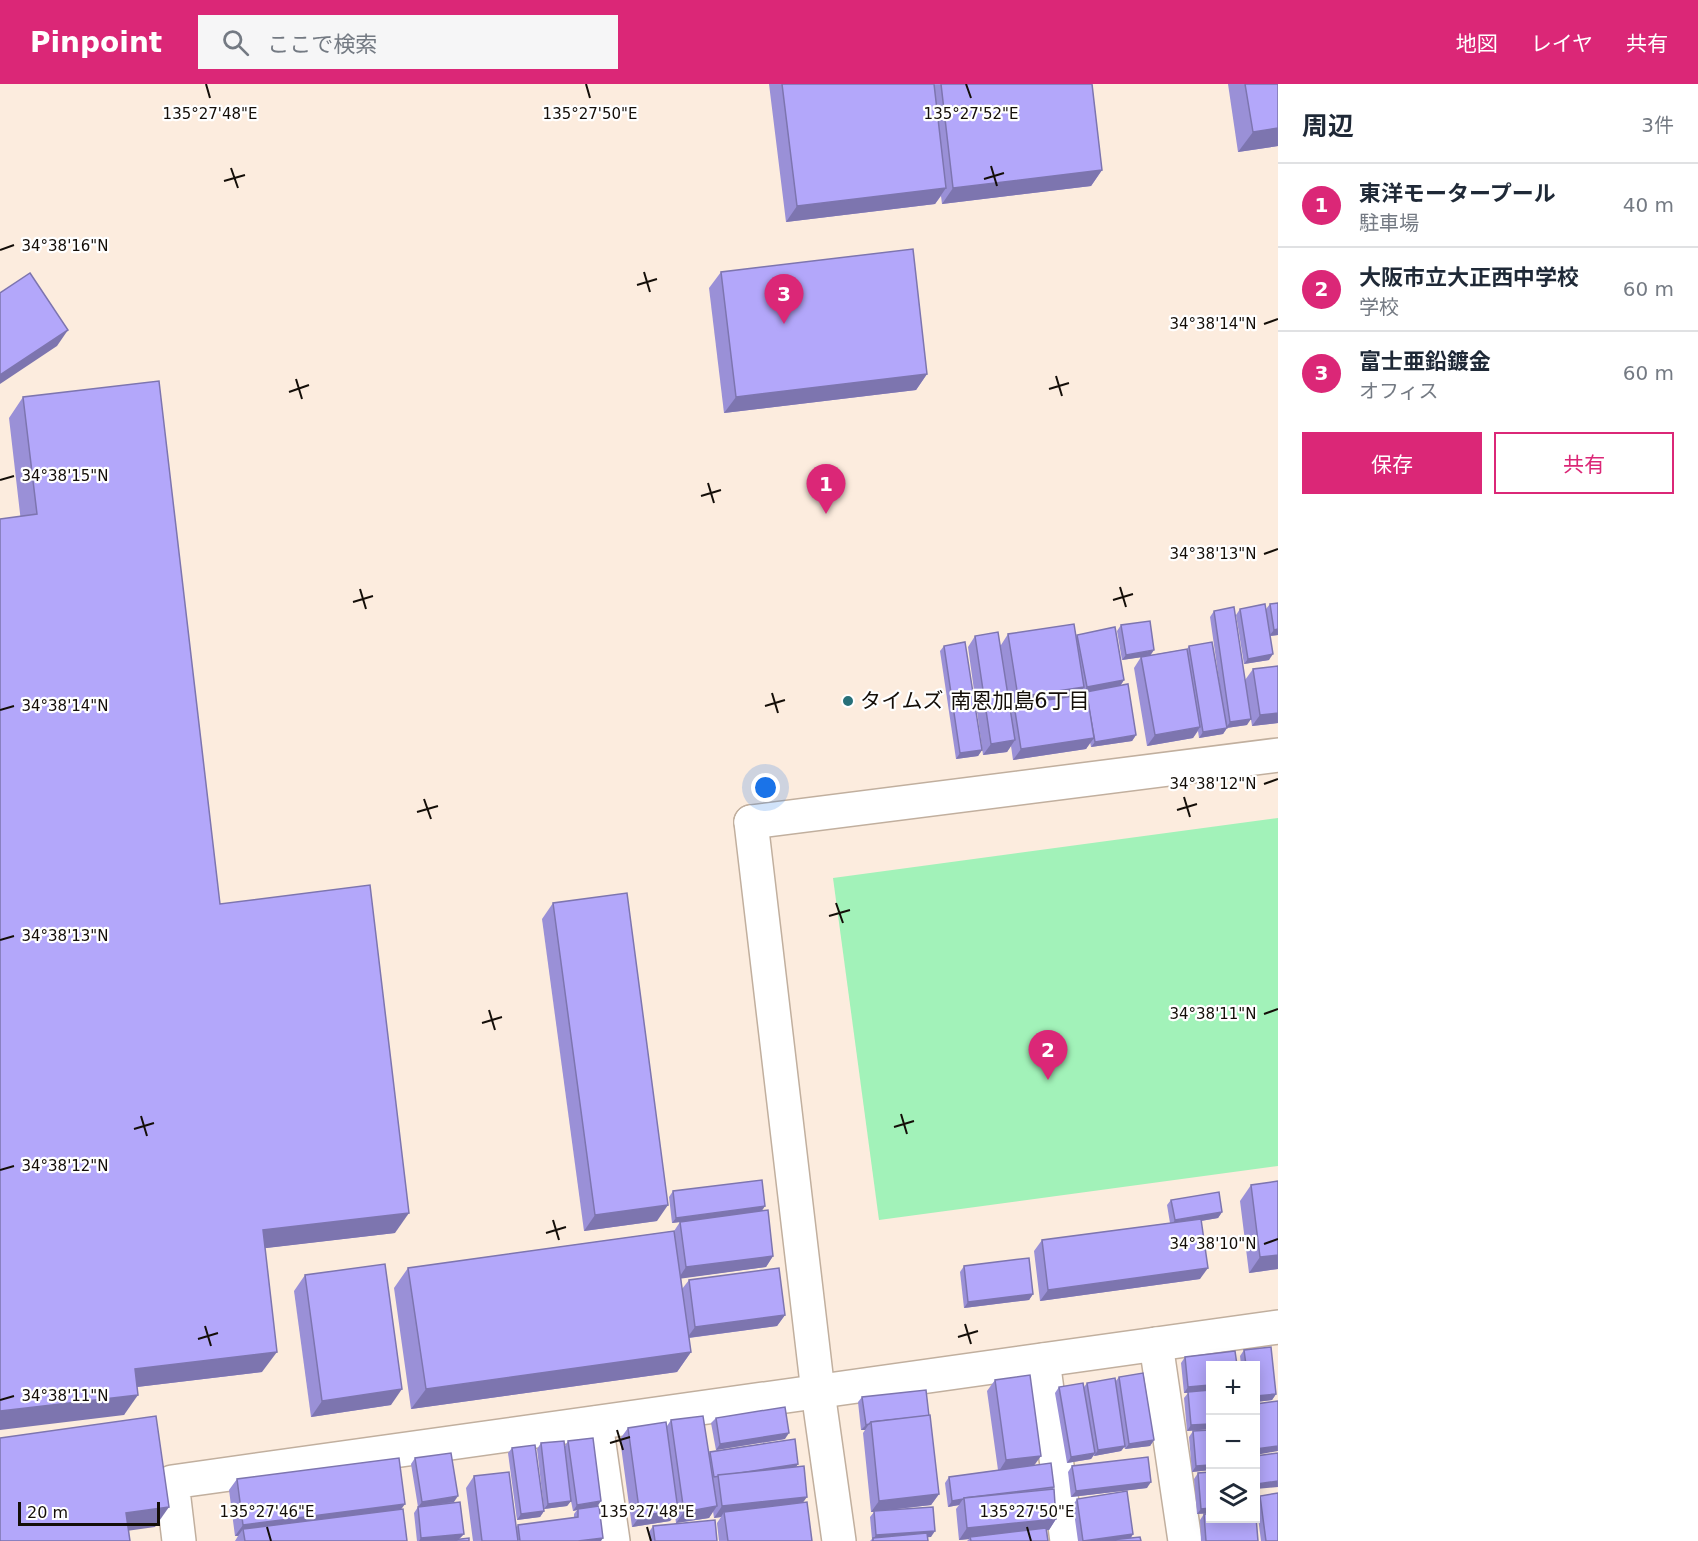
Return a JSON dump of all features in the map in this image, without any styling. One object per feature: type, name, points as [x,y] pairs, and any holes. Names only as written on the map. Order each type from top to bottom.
[{"type":"street","points":[[839,1541],[818,1392],[751,822],[1278,755]]},
{"type":"street","points":[[179,1541],[172,1482],[1278,1327]]},
{"type":"street","points":[[1156,1344],[1185,1541]]},
{"type":"street","points":[[1043,1360],[1067,1541]]},
{"type":"street","points":[[596,1423],[613,1541]]},
{"type":"green space","points":[[1278,818],[1278,1166],[879,1220],[833,878]]},
{"type":"building","points":[[782,84],[934,84],[946,188],[797,206]]},
{"type":"building","points":[[941,84],[1092,84],[1102,170],[953,188]]},
{"type":"building","points":[[1245,84],[1278,84],[1278,128],[1253,132]]},
{"type":"building","points":[[913,249],[927,374],[736,397],[721,272]]},
{"type":"building","points":[[30,273],[68,330],[0,375],[0,293]]},
{"type":"building","points":[[159,381],[220,904],[370,885],[409,1213],[263,1230],[277,1352],[135,1369],[138,1395],[0,1411],[0,519],[37,514],[23,397]]},
{"type":"building","points":[[1278,603],[1278,629],[1274,630],[1270,604]]},
{"type":"building","points":[[1265,604],[1273,654],[1248,659],[1240,609]]},
{"type":"building","points":[[1234,607],[1251,719],[1230,722],[1214,611]]},
{"type":"building","points":[[1150,621],[1154,650],[1126,655],[1121,625]]},
{"type":"building","points":[[1074,624],[1084,687],[1018,697],[1008,634]]},
{"type":"building","points":[[1115,627],[1124,680],[1087,687],[1077,635]]},
{"type":"building","points":[[998,632],[1015,740],[991,744],[975,636]]},
{"type":"building","points":[[965,642],[982,750],[960,753],[944,646]]},
{"type":"building","points":[[1212,642],[1227,728],[1203,732],[1189,646]]},
{"type":"building","points":[[1187,649],[1200,727],[1155,735],[1141,657]]},
{"type":"building","points":[[1278,666],[1278,713],[1260,715],[1253,669]]},
{"type":"building","points":[[1128,684],[1136,735],[1095,742],[1086,692]]},
{"type":"building","points":[[1087,694],[1094,738],[1021,749],[1014,705]]},
{"type":"building","points":[[627,893],[668,1205],[595,1215],[553,903]]},
{"type":"building","points":[[762,1180],[765,1206],[676,1218],[673,1191]]},
{"type":"building","points":[[1278,1181],[1278,1255],[1260,1257],[1251,1185]]},
{"type":"building","points":[[1219,1192],[1222,1212],[1175,1220],[1171,1200]]},
{"type":"building","points":[[768,1210],[773,1256],[686,1267],[680,1222]]},
{"type":"building","points":[[1201,1219],[1208,1268],[1048,1290],[1042,1240]]},
{"type":"building","points":[[674,1231],[691,1352],[426,1389],[408,1268]]},
{"type":"building","points":[[1029,1258],[1033,1294],[968,1302],[964,1266]]},
{"type":"building","points":[[385,1264],[402,1389],[322,1401],[305,1275]]},
{"type":"building","points":[[779,1268],[785,1315],[695,1327],[689,1280]]},
{"type":"building","points":[[1271,1347],[1276,1394],[1260,1396],[1260,1361],[1245,1361],[1244,1350]]},
{"type":"building","points":[[1235,1351],[1236,1361],[1206,1361],[1206,1385],[1188,1387],[1185,1357]]},
{"type":"building","points":[[1143,1373],[1154,1440],[1129,1444],[1119,1377]]},
{"type":"building","points":[[1030,1375],[1041,1456],[1006,1460],[995,1380]]},
{"type":"building","points":[[1115,1378],[1125,1446],[1098,1450],[1087,1383]]},
{"type":"building","points":[[1083,1383],[1095,1453],[1071,1457],[1059,1387]]},
{"type":"building","points":[[926,1390],[929,1416],[871,1422],[866,1425],[862,1397]]},
{"type":"building","points":[[1206,1390],[1206,1424],[1191,1425],[1188,1392]]},
{"type":"building","points":[[1278,1401],[1278,1446],[1260,1448],[1260,1403]]},
{"type":"building","points":[[785,1407],[789,1433],[720,1444],[716,1418]]},
{"type":"building","points":[[930,1415],[939,1494],[879,1501],[871,1422]]},
{"type":"building","points":[[156,1416],[169,1507],[126,1513],[130,1541],[0,1541],[0,1438]]},
{"type":"building","points":[[703,1416],[717,1506],[684,1512],[671,1420]]},
{"type":"building","points":[[666,1422],[678,1510],[640,1516],[628,1428]]},
{"type":"building","points":[[1206,1430],[1206,1465],[1196,1466],[1193,1431]]},
{"type":"building","points":[[593,1438],[601,1501],[577,1505],[568,1441]]},
{"type":"building","points":[[795,1439],[798,1464],[714,1477],[710,1452]]},
{"type":"building","points":[[564,1441],[571,1501],[548,1504],[541,1443]]},
{"type":"building","points":[[535,1445],[544,1511],[521,1514],[512,1448]]},
{"type":"building","points":[[451,1453],[458,1496],[422,1502],[415,1458]]},
{"type":"building","points":[[1278,1453],[1278,1481],[1260,1484],[1260,1455]]},
{"type":"building","points":[[1148,1457],[1151,1482],[1076,1491],[1072,1466]]},
{"type":"building","points":[[399,1458],[405,1504],[243,1525],[237,1479]]},
{"type":"building","points":[[1051,1463],[1054,1487],[952,1501],[949,1477]]},
{"type":"building","points":[[804,1466],[807,1497],[722,1506],[718,1475]]},
{"type":"building","points":[[509,1472],[518,1541],[482,1541],[474,1476]]},
{"type":"building","points":[[1206,1472],[1206,1508],[1201,1509],[1198,1473]]},
{"type":"building","points":[[1054,1489],[1056,1519],[967,1528],[964,1498]]},
{"type":"building","points":[[1127,1491],[1133,1534],[1083,1541],[1077,1499]]},
{"type":"building","points":[[1278,1493],[1278,1541],[1266,1541],[1260,1496]]},
{"type":"building","points":[[460,1502],[464,1534],[421,1538],[418,1507]]},
{"type":"building","points":[[807,1502],[812,1541],[728,1541],[724,1512]]},
{"type":"building","points":[[599,1506],[603,1538],[578,1541],[520,1541],[518,1525],[578,1517],[578,1509]]},
{"type":"building","points":[[933,1507],[935,1531],[876,1535],[874,1511]]},
{"type":"building","points":[[403,1509],[407,1541],[245,1541],[243,1529]]},
{"type":"building","points":[[1204,1514],[1206,1514],[1206,1523],[1256,1523],[1258,1541],[1206,1541]]},
{"type":"building","points":[[715,1520],[717,1541],[655,1541],[653,1526]]},
{"type":"building","points":[[1046,1528],[1048,1541],[971,1541],[970,1537]]},
{"type":"building","points":[[927,1533],[928,1541],[873,1541],[873,1538]]},
{"type":"building","points":[[1140,1537],[1141,1541],[1101,1541]]},
{"type":"building","points":[[469,1538],[469,1541],[444,1541]]},
{"type":"place","name":"富士亜鉛鍍金","points":[[784,324]]},
{"type":"place","name":"東洋モータープール","points":[[826,514]]},
{"type":"place","name":"タイムズ 南恩加島6丁目","points":[[848,701]]},
{"type":"place","name":"大阪市立大正西中学校","points":[[1048,1080]]}]
